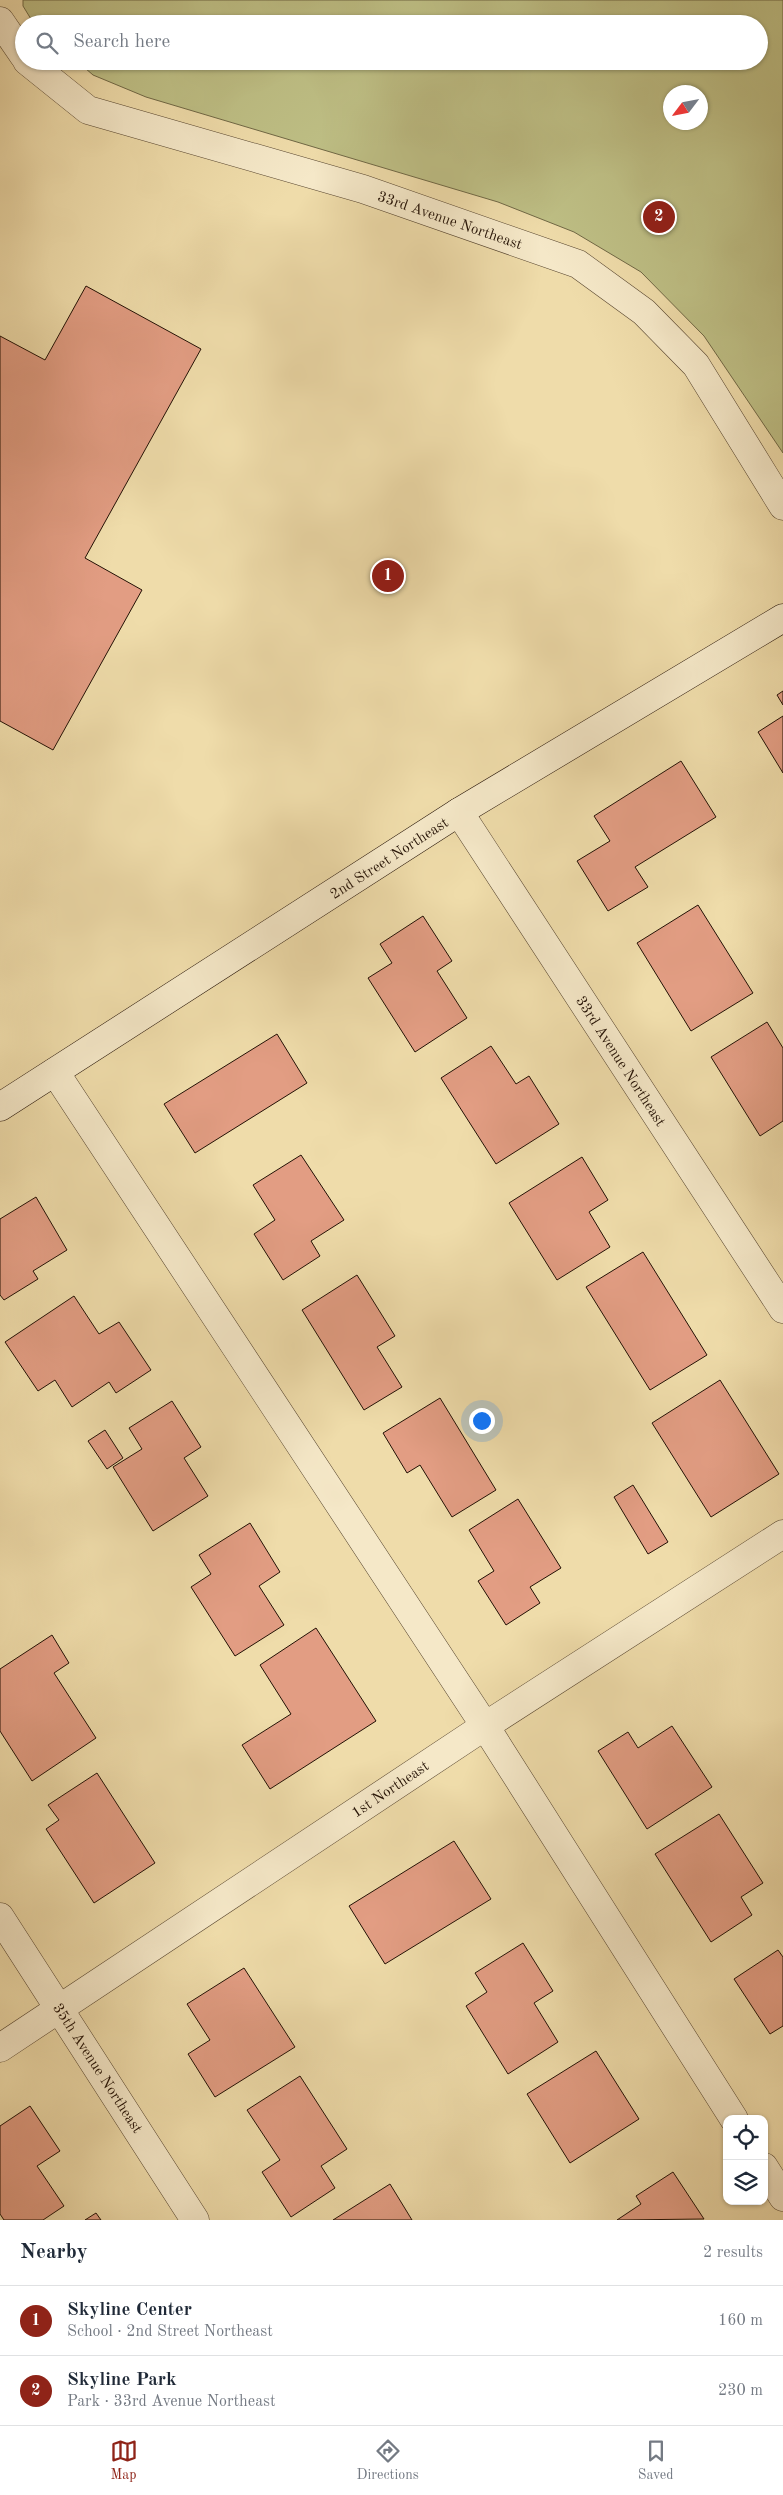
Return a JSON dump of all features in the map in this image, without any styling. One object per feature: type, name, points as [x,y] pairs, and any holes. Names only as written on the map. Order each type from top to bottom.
[{"type":"street","points":[[0,21],[15,43]]},
{"type":"street","name":"33rd Avenue Northeast","points":[[38,70],[88,110],[363,189],[578,264],[644,312],[696,365],[783,506]]},
{"type":"street","name":"2nd Street Northeast","points":[[0,1107],[459,812],[783,618]]},
{"type":"street","name":"33rd Avenue Northeast","points":[[459,812],[783,1309]]},
{"type":"street","points":[[55,1072],[485,1726],[731,2115]]},
{"type":"street","name":"1st Northeast","points":[[0,2048],[485,1726],[783,1534]]},
{"type":"street","name":"35th Avenue Northeast","points":[[0,1916],[195,2220]]},
{"type":"street","points":[[768,2173],[783,2197]]},
{"type":"green space","points":[[23,0],[783,0],[783,453],[704,336],[641,272],[574,232],[498,202],[146,97],[93,75],[87,70],[768,70],[768,15],[28,15],[23,6]]},
{"type":"building","points":[[86,286],[201,349],[85,558],[142,590],[53,750],[0,721],[0,336],[45,360]]},
{"type":"building","points":[[783,691],[783,705],[777,695]]},
{"type":"building","points":[[783,716],[783,773],[758,732]]},
{"type":"building","points":[[681,761],[716,817],[635,867],[648,887],[608,911],[577,861],[610,841],[594,816]]},
{"type":"building","points":[[698,905],[753,993],[691,1031],[637,943]]},
{"type":"building","points":[[423,916],[452,961],[437,971],[467,1018],[415,1052],[368,978],[392,963],[380,944]]},
{"type":"building","points":[[767,1022],[783,1048],[783,1121],[760,1136],[711,1057]]},
{"type":"building","points":[[277,1034],[307,1083],[195,1153],[164,1104]]},
{"type":"building","points":[[491,1046],[516,1084],[529,1076],[559,1124],[496,1164],[441,1078]]},
{"type":"building","points":[[301,1155],[344,1220],[311,1241],[320,1256],[283,1280],[254,1234],[275,1220],[253,1185]]},
{"type":"building","points":[[582,1157],[608,1200],[589,1212],[610,1247],[557,1280],[509,1203]]},
{"type":"building","points":[[36,1197],[67,1250],[33,1271],[38,1279],[4,1300],[0,1295],[0,1219]]},
{"type":"building","points":[[643,1252],[707,1355],[650,1390],[586,1287]]},
{"type":"building","points":[[357,1275],[395,1336],[377,1347],[402,1387],[364,1410],[302,1310]]},
{"type":"building","points":[[74,1296],[99,1334],[119,1322],[151,1370],[116,1393],[109,1382],[72,1407],[55,1380],[38,1391],[5,1342]]},
{"type":"building","points":[[720,1380],[779,1474],[711,1517],[652,1423]]},
{"type":"building","points":[[440,1398],[496,1490],[452,1517],[420,1465],[407,1473],[383,1433]]},
{"type":"building","points":[[172,1401],[201,1447],[184,1458],[208,1496],[153,1531],[113,1467],[142,1449],[129,1428]]},
{"type":"building","points":[[105,1430],[123,1458],[107,1469],[88,1441]]},
{"type":"building","points":[[633,1485],[668,1542],[648,1554],[614,1497]]},
{"type":"building","points":[[518,1499],[561,1568],[530,1587],[540,1603],[506,1625],[478,1581],[494,1571],[469,1530]]},
{"type":"building","points":[[250,1523],[280,1572],[259,1586],[284,1625],[235,1656],[191,1587],[211,1574],[199,1555]]},
{"type":"building","points":[[316,1628],[376,1721],[270,1789],[242,1745],[291,1714],[260,1665]]},
{"type":"building","points":[[52,1635],[69,1663],[54,1673],[96,1738],[32,1781],[0,1731],[0,1669]]},
{"type":"building","points":[[672,1726],[712,1787],[647,1829],[598,1751],[628,1732],[638,1748]]},
{"type":"building","points":[[97,1773],[155,1863],[94,1903],[46,1829],[59,1820],[48,1805]]},
{"type":"building","points":[[719,1814],[763,1883],[741,1897],[752,1915],[711,1942],[655,1854]]},
{"type":"building","points":[[454,1841],[491,1899],[385,1964],[349,1906]]},
{"type":"building","points":[[523,1943],[553,1991],[534,2003],[558,2042],[508,2074],[466,2006],[487,1992],[475,1973]]},
{"type":"building","points":[[778,1950],[783,1957],[783,2026],[770,2034],[734,1979]]},
{"type":"building","points":[[244,1968],[295,2047],[215,2097],[188,2054],[210,2040],[187,2004]]},
{"type":"building","points":[[596,2051],[639,2119],[570,2163],[527,2094]]},
{"type":"building","points":[[300,2076],[347,2149],[321,2166],[335,2188],[291,2217],[262,2172],[280,2160],[247,2110]]},
{"type":"building","points":[[30,2106],[60,2151],[37,2166],[64,2206],[43,2220],[4,2220],[0,2214],[0,2126]]},
{"type":"building","points":[[673,2172],[704,2219],[617,2220],[641,2204],[636,2196]]},
{"type":"building","points":[[390,2184],[412,2220],[333,2220]]},
{"type":"building","points":[[96,2213],[101,2220],[85,2220]]},
{"type":"place","name":"Skyline Park","points":[[659,217]]},
{"type":"place","name":"Skyline Center","points":[[388,576]]}]
